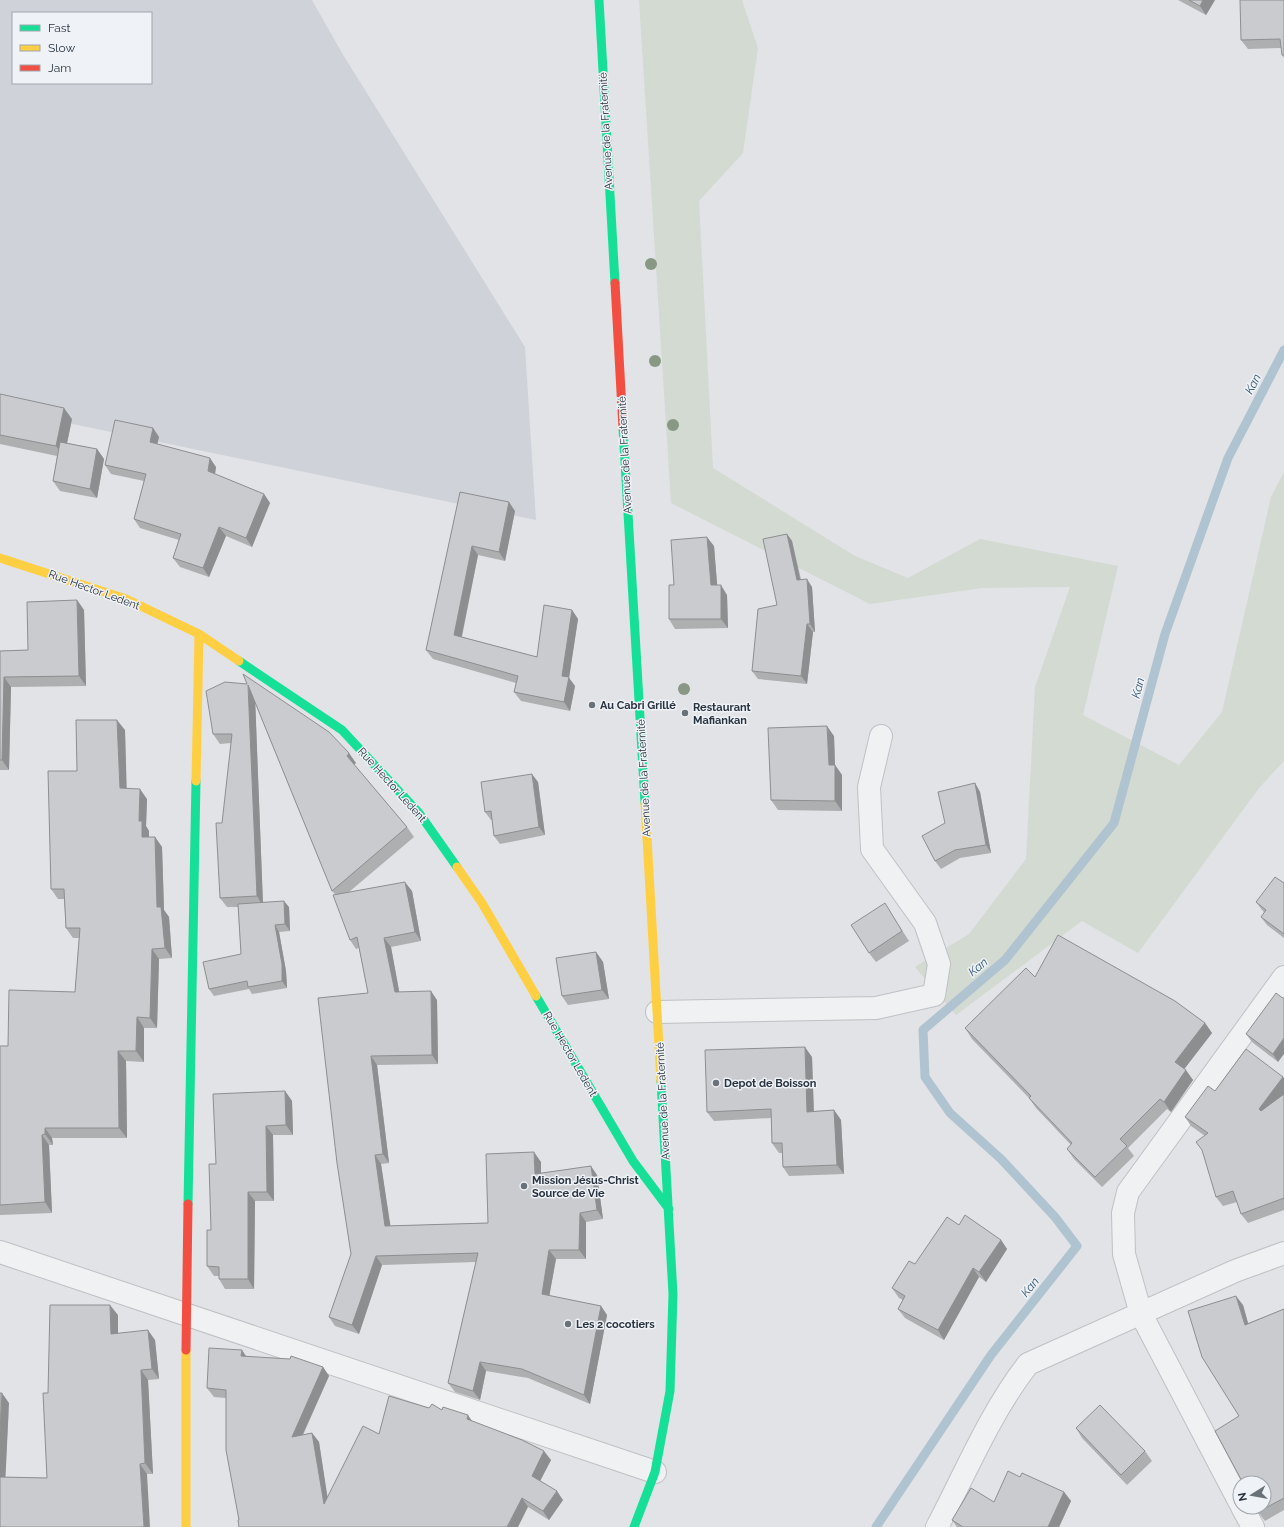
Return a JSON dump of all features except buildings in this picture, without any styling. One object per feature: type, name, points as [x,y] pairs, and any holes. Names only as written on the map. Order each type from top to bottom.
[{"type":"street","name":"Avenue de la Fraternité","points":[[600,0],[673,1294],[670,1391],[655,1472],[634,1527]]},
{"type":"street","name":"Rue Hector Ledent","points":[[0,558],[126,599],[199,634],[342,730],[419,813],[482,903],[633,1161],[669,1209]]},
{"type":"street","points":[[186,1527],[186,1316],[199,634]]},
{"type":"street","points":[[657,1012],[876,1008],[934,995],[939,964],[925,923],[872,849],[869,787],[881,736]]},
{"type":"street","points":[[1232,1488],[1141,1314],[1124,1254],[1123,1213],[1128,1192],[1284,977]]},
{"type":"street","points":[[0,1252],[186,1316],[655,1472]]},
{"type":"street","points":[[937,1527],[992,1418],[1011,1386],[1028,1364],[1236,1271],[1284,1253]]},
{"type":"street","points":[[1246,1515],[1253,1527]]},
{"type":"shaded area","points":[[0,0],[312,0],[342,53],[525,347],[536,520],[0,409]]},
{"type":"shaded area","points":[[639,0],[742,0],[758,48],[743,153],[699,201],[713,468],[855,556],[908,578],[980,539],[1118,566],[1083,715],[1179,765],[1222,712],[1271,497],[1284,472],[1284,761],[1259,788],[1138,953],[1082,921],[956,1015],[915,967],[969,934],[1026,859],[1035,687],[1070,587],[982,588],[870,604],[671,503]]},
{"type":"waterway","name":"Kan","points":[[876,1527],[991,1355],[1077,1246],[1055,1217],[1001,1159],[950,1113],[925,1077],[923,1030],[1005,960],[1114,823],[1165,634],[1228,458],[1284,350]]},
{"type":"traffic: fast","points":[[599,0],[615,283]]},
{"type":"traffic: fast","points":[[623,428],[645,803]]},
{"type":"traffic: fast","points":[[239,661],[342,730],[419,813],[457,867]]},
{"type":"traffic: fast","points":[[188,1204],[196,781]]},
{"type":"traffic: fast","points":[[536,996],[633,1161],[669,1209]]},
{"type":"traffic: fast","points":[[634,1527],[655,1472],[670,1391],[673,1294],[661,1081]]},
{"type":"traffic: slow","points":[[0,558],[126,599],[199,634],[239,661]]},
{"type":"traffic: slow","points":[[196,781],[199,634]]},
{"type":"traffic: slow","points":[[645,803],[661,1081]]},
{"type":"traffic: slow","points":[[457,867],[482,903],[536,996]]},
{"type":"traffic: slow","points":[[186,1350],[186,1527]]},
{"type":"traffic: jam","points":[[615,283],[623,428]]},
{"type":"traffic: jam","points":[[186,1350],[188,1204]]},
{"type":"place","name":"Au Cabri Grillé","points":[[592,705]]},
{"type":"place","name":"Restaurant Mafiankan","points":[[685,713]]},
{"type":"place","name":"Depot de Boisson","points":[[716,1083]]},
{"type":"place","name":"Mission Jésus-Christ Source de Vie","points":[[524,1186]]},
{"type":"place","name":"Les 2 cocotiers","points":[[568,1324]]}]
